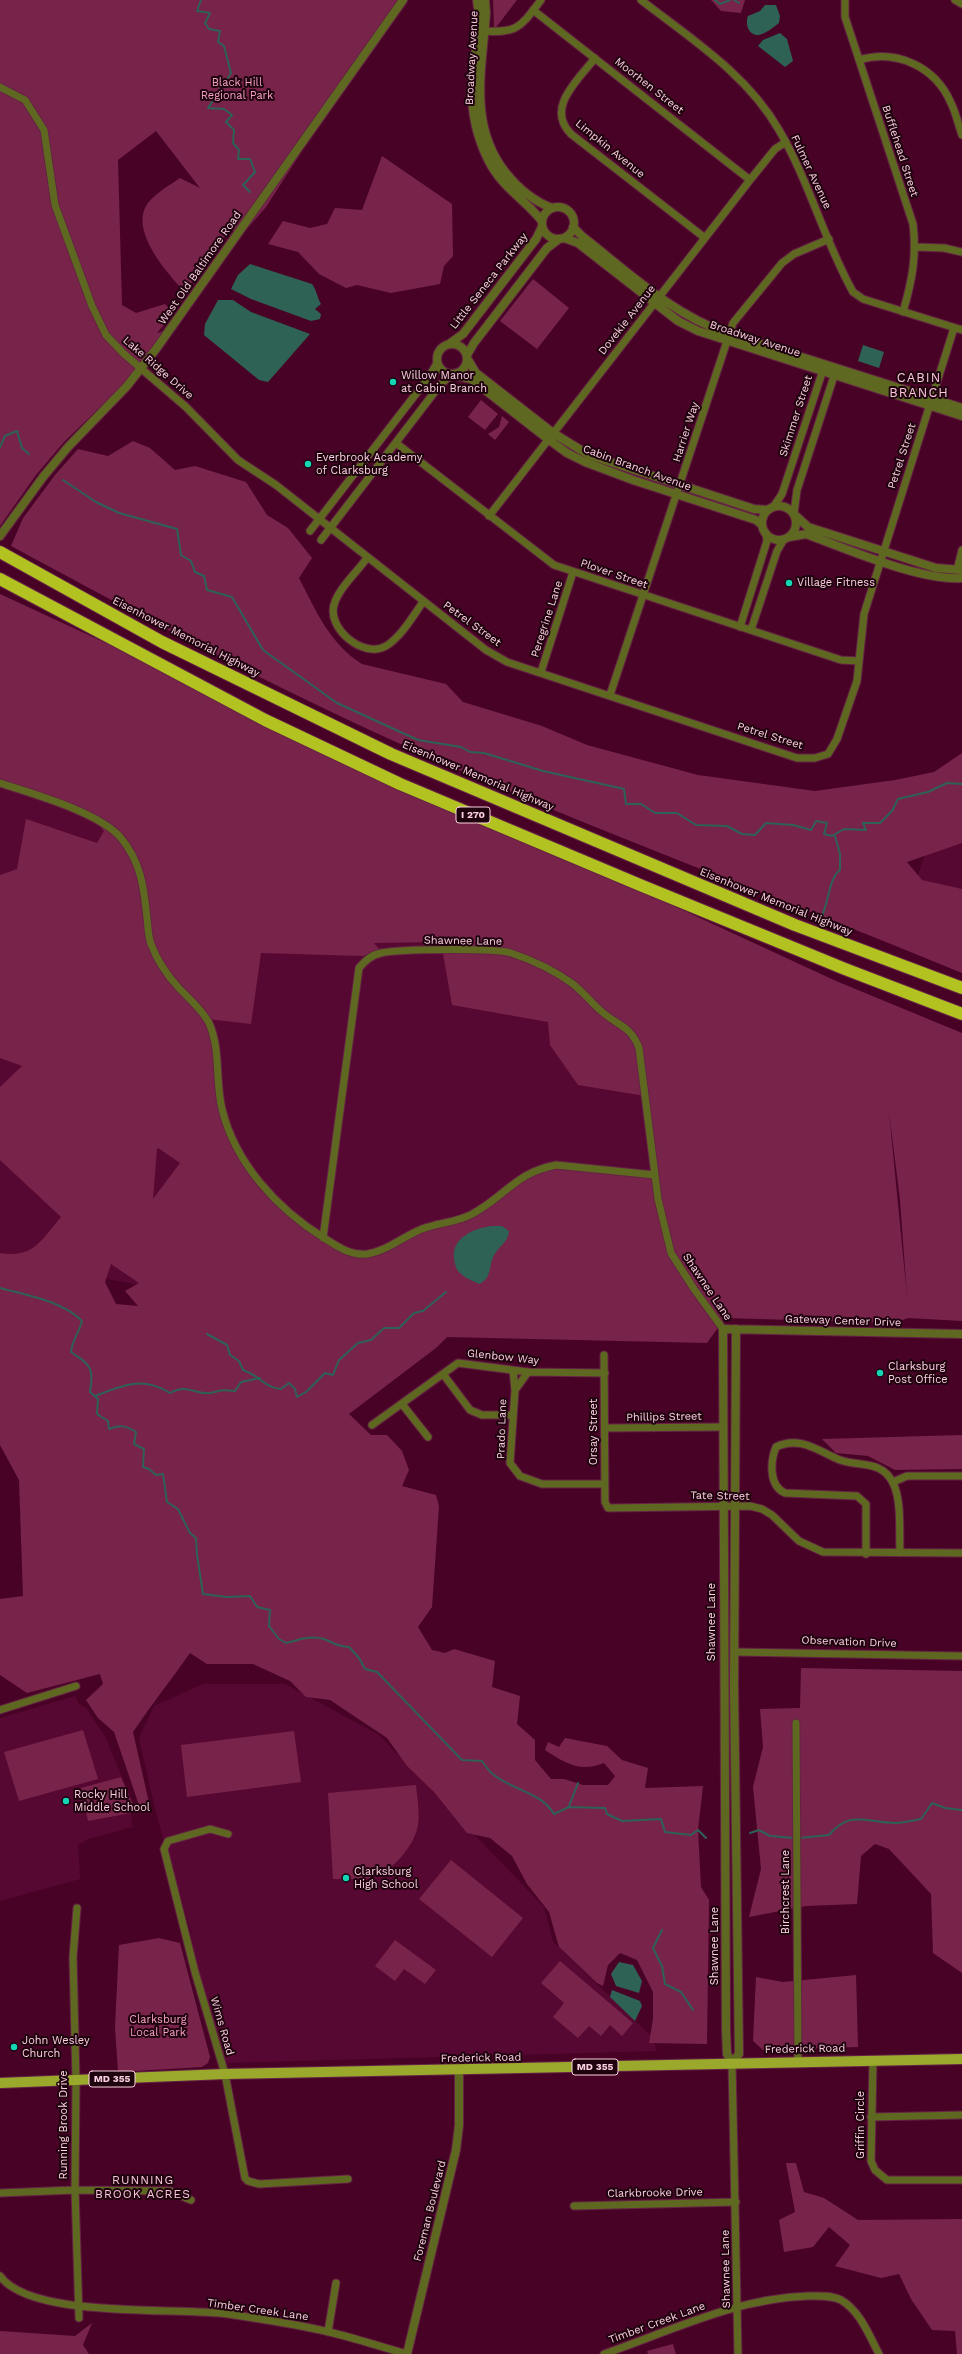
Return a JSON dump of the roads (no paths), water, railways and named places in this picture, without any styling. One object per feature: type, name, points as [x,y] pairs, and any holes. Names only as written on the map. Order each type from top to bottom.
[{"type":"highway","name":"Eisenhower Memorial Highway","points":[[3,554],[162,642],[391,754],[795,925],[962,988]]},
{"type":"highway","name":"I 270","points":[[0,579],[265,720],[400,784],[845,969],[962,1014]]},
{"type":"main road","name":"Frederick Road","points":[[0,2083],[225,2074],[459,2071],[798,2061],[962,2059]]},
{"type":"street","name":"West Old Baltimore Road","points":[[0,536],[53,465],[115,400],[142,368],[224,255],[402,0]]},
{"type":"street","name":"Broadway Avenue","points":[[477,0],[481,31],[479,100],[483,128],[489,148],[511,180],[538,203],[552,208]]},
{"type":"street","name":"Broadway Avenue","points":[[485,0],[472,97],[481,146],[506,186],[532,210],[542,224]]},
{"type":"street","points":[[481,31],[513,30],[525,22],[542,0]]},
{"type":"street","name":"Fulmer Avenue","points":[[641,0],[737,76],[765,109],[786,142],[853,292],[863,299],[962,330]]},
{"type":"street","name":"Bufflehead Street","points":[[845,0],[845,17],[913,224],[916,247],[912,285],[903,312]]},
{"type":"street","points":[[955,0],[962,4]]},
{"type":"street","name":"Moorhen Street","points":[[533,10],[750,180]]},
{"type":"street","points":[[859,60],[873,56],[890,56],[902,58],[924,68],[939,83],[951,102],[962,135]]},
{"type":"street","name":"Limpkin Avenue","points":[[595,58],[564,100],[560,114],[564,125],[571,134],[705,238]]},
{"type":"street","name":"Lake Ridge Drive","points":[[0,86],[25,100],[41,123],[47,139],[55,205],[92,306],[106,335],[123,353],[186,407],[238,460],[276,485],[318,520]]},
{"type":"street","name":"Dovekie Avenue","points":[[489,516],[750,180],[775,149],[786,142]]},
{"type":"street","points":[[321,540],[440,385],[465,367],[467,356],[474,343],[547,248],[561,239],[573,227],[573,217],[566,209],[552,208],[547,210],[542,224],[546,234],[561,239]]},
{"type":"street","name":"Little Seneca Parkway","points":[[449,344],[463,334],[536,239],[542,224]]},
{"type":"street","name":"Broadway Avenue","points":[[573,227],[657,300],[678,321],[698,331],[728,337],[832,367],[962,416]]},
{"type":"street","name":"Broadway Avenue","points":[[561,239],[578,243],[657,300]]},
{"type":"street","name":"Harrier Way","points":[[610,695],[644,596],[733,323],[782,263],[794,254],[829,239]]},
{"type":"street","points":[[916,247],[944,248],[962,252]]},
{"type":"street","name":"Petrel Street","points":[[318,520],[486,650],[507,662],[798,758],[815,758],[828,754],[837,739],[857,681],[864,614],[954,328]]},
{"type":"street","name":"Broadway Avenue","points":[[728,337],[834,376],[931,404],[962,408]]},
{"type":"street","points":[[310,531],[429,377],[437,363],[439,351],[449,344],[458,345],[467,356]]},
{"type":"street","name":"Cabin Branch Avenue","points":[[467,356],[476,373],[550,436]]},
{"type":"street","points":[[437,363],[442,371],[452,375]]},
{"type":"street","points":[[832,367],[834,376]]},
{"type":"street","name":"Skimmer Street","points":[[771,508],[782,494],[822,372],[832,367]]},
{"type":"street","name":"Cabin Branch Avenue","points":[[452,375],[471,379],[585,462],[678,490],[754,510],[771,508]]},
{"type":"street","name":"Skimmer Street","points":[[795,515],[797,490],[834,376]]},
{"type":"street","name":"Plover Street","points":[[396,443],[545,560],[573,572],[644,596],[841,660],[859,661]]},
{"type":"street","name":"Cabin Branch Avenue","points":[[678,490],[756,520],[762,525]]},
{"type":"street","points":[[740,627],[767,542],[766,533],[762,525],[764,515],[771,508],[785,506],[808,527],[936,568],[960,570],[962,550]]},
{"type":"street","points":[[751,630],[777,550],[795,529],[795,515]]},
{"type":"street","points":[[766,533],[774,539],[806,534],[880,560],[938,578],[962,578]]},
{"type":"street","points":[[367,558],[334,604],[333,618],[341,632],[366,648],[380,649],[392,642],[423,602]]},
{"type":"street","name":"Peregrine Lane","points":[[541,672],[573,572]]},
{"type":"street","points":[[0,783],[92,817],[120,836],[132,854],[142,876],[150,942],[163,970],[204,1013],[210,1026],[218,1060],[221,1107],[229,1132],[244,1160],[261,1185],[287,1211],[323,1238],[347,1252],[367,1254],[381,1250],[422,1229],[468,1217],[481,1210],[516,1180],[542,1168],[556,1165],[655,1176]]},
{"type":"street","name":"Shawnee Lane","points":[[323,1238],[344,1089],[355,980],[359,968],[366,960],[382,952],[510,952],[551,970],[573,984],[602,1012],[628,1029],[635,1038],[639,1048],[658,1199],[671,1253],[694,1289],[723,1329],[726,2030],[728,2054],[732,2063],[738,2354]]},
{"type":"street","name":"Gateway Center Drive","points":[[723,1329],[962,1334]]},
{"type":"street","name":"Shawnee Lane","points":[[732,2063],[739,2054],[734,1506],[736,1329]]},
{"type":"street","name":"Orsay Street","points":[[604,1355],[605,1502],[608,1508]]},
{"type":"street","name":"Glenbow Way","points":[[372,1425],[458,1364],[528,1372],[604,1373]]},
{"type":"street","name":"Prado Lane","points":[[513,1370],[515,1390],[512,1416],[510,1463],[520,1476],[542,1484],[605,1484]]},
{"type":"street","name":"Prado Lane","points":[[515,1390],[528,1372]]},
{"type":"street","points":[[443,1374],[470,1410],[482,1415],[512,1416]]},
{"type":"street","points":[[402,1404],[428,1437]]},
{"type":"street","name":"Phillips Street","points":[[605,1428],[723,1427]]},
{"type":"street","points":[[866,1554],[866,1504],[862,1498],[857,1496],[785,1493],[777,1490],[773,1483],[774,1454],[776,1447],[782,1445],[806,1444],[816,1447],[840,1460],[878,1466],[893,1482],[897,1493],[900,1553]]},
{"type":"street","points":[[893,1482],[907,1476],[962,1476]]},
{"type":"street","name":"Tate Street","points":[[608,1508],[734,1506],[762,1509],[772,1515],[799,1541],[823,1552],[866,1554],[962,1552]]},
{"type":"street","name":"Observation Drive","points":[[735,1652],[962,1656]]},
{"type":"street","points":[[0,1710],[76,1686]]},
{"type":"street","name":"Birchcrest Lane","points":[[796,1723],[798,2061]]},
{"type":"street","name":"Wims Road","points":[[228,1834],[210,1829],[168,1841],[164,1849],[195,1972],[225,2074],[245,2178],[248,2181],[259,2184],[348,2179]]},
{"type":"street","name":"Running Brook Drive","points":[[77,1908],[73,1957],[76,2081],[75,2190],[79,2318]]},
{"type":"street","name":"Griffin Circle","points":[[873,2060],[871,2161],[875,2170],[887,2180],[962,2180]]},
{"type":"street","name":"Foreman Boulevard","points":[[407,2354],[456,2150],[460,2125],[459,2071]]},
{"type":"street","points":[[871,2117],[962,2115]]},
{"type":"street","points":[[0,2193],[75,2190],[170,2191],[191,2200]]},
{"type":"street","name":"Clarkbrooke Drive","points":[[574,2206],[736,2202]]},
{"type":"street","name":"Timber Creek Lane","points":[[0,2276],[5,2283],[31,2297],[79,2306],[226,2314],[328,2332],[407,2354]]},
{"type":"street","points":[[328,2332],[336,2284]]},
{"type":"street","name":"Timber Creek Lane","points":[[604,2354],[737,2306],[785,2297],[822,2296],[838,2299],[852,2309],[859,2318],[879,2354]]},
{"type":"waterway","points":[[201,0],[197,11],[210,13],[205,23],[209,29],[220,31],[218,42],[224,46],[231,73],[208,108],[224,109],[232,115],[226,122],[234,130],[233,143],[239,150],[238,159],[250,159],[255,172],[243,185],[250,192]]},
{"type":"waterway","points":[[715,0],[720,4],[730,0]]},
{"type":"waterway","points":[[734,0],[739,3]]},
{"type":"waterway","points":[[0,447],[5,436],[17,431],[22,448],[29,454]]},
{"type":"waterway","points":[[63,480],[96,502],[119,513],[177,529],[181,555],[191,561],[195,572],[204,576],[207,590],[232,597],[263,650],[337,703],[418,740],[461,747],[470,752],[484,753],[543,771],[624,789],[626,804],[641,804],[655,813],[677,813],[696,825],[727,826],[742,834],[755,835],[766,823],[793,825],[811,830],[816,821],[827,823],[824,834],[832,836],[844,829],[866,830],[863,823],[880,823],[892,811],[898,799],[928,792],[947,783],[962,784]]},
{"type":"waterway","points":[[820,920],[833,880],[840,870],[840,854],[835,836]]},
{"type":"waterway","points":[[0,1288],[32,1296],[65,1308],[82,1321],[71,1352],[83,1360],[90,1368],[92,1377],[90,1392],[98,1399],[97,1414],[108,1421],[109,1429],[123,1426],[136,1432],[134,1444],[144,1449],[143,1467],[149,1469],[156,1475],[163,1474],[167,1502],[178,1509],[190,1533],[196,1538],[203,1594],[227,1597],[250,1596],[257,1607],[270,1610],[269,1626],[279,1639],[286,1643],[305,1638],[319,1638],[340,1646],[349,1647],[359,1658],[365,1669],[377,1672],[462,1760],[482,1761],[492,1774],[542,1801],[554,1814],[569,1807],[605,1808],[607,1814],[622,1821],[661,1819],[665,1832],[691,1835],[698,1830],[706,1838]]},
{"type":"waterway","points":[[207,1334],[227,1345],[230,1355],[239,1361],[243,1370],[275,1388],[281,1389],[289,1383],[295,1389],[297,1397],[306,1392],[325,1373],[333,1375],[339,1360],[358,1343],[371,1340],[384,1328],[399,1328],[414,1313],[423,1311],[446,1292]]},
{"type":"waterway","points":[[95,1396],[115,1388],[133,1384],[151,1385],[170,1393],[182,1389],[204,1393],[224,1390],[235,1391],[241,1382],[260,1378]]},
{"type":"waterway","points":[[569,1806],[578,1783]]},
{"type":"waterway","points":[[799,1838],[829,1835],[837,1827],[852,1820],[860,1819],[902,1823],[921,1819],[932,1803],[945,1808],[962,1810]]},
{"type":"waterway","points":[[750,1833],[759,1830],[770,1836],[794,1838]]},
{"type":"waterway","points":[[662,1930],[653,1948],[662,1966],[665,1984],[681,1992],[693,2010]]},
{"type":"place","name":"Willow Manor at Cabin Branch","points":[[393,382]]},
{"type":"place","name":"Everbrook Academy of Clarksburg","points":[[308,464]]},
{"type":"place","name":"Village Fitness","points":[[789,583]]},
{"type":"place","name":"Clarksburg Post Office","points":[[880,1373]]},
{"type":"place","name":"Rocky Hill Middle School","points":[[66,1801]]},
{"type":"place","name":"Clarksburg High School","points":[[346,1878]]},
{"type":"place","name":"John Wesley Church","points":[[14,2047]]},
{"type":"district","name":"CABIN BRANCH","points":[[919,386]]},
{"type":"district","name":"RUNNING BROOK ACRES","points":[[143,2187]]},
{"type":"park label","name":"Black Hill Regional Park","points":[[237,89]]},
{"type":"park label","name":"Clarksburg Local Park","points":[[158,2026]]}]
